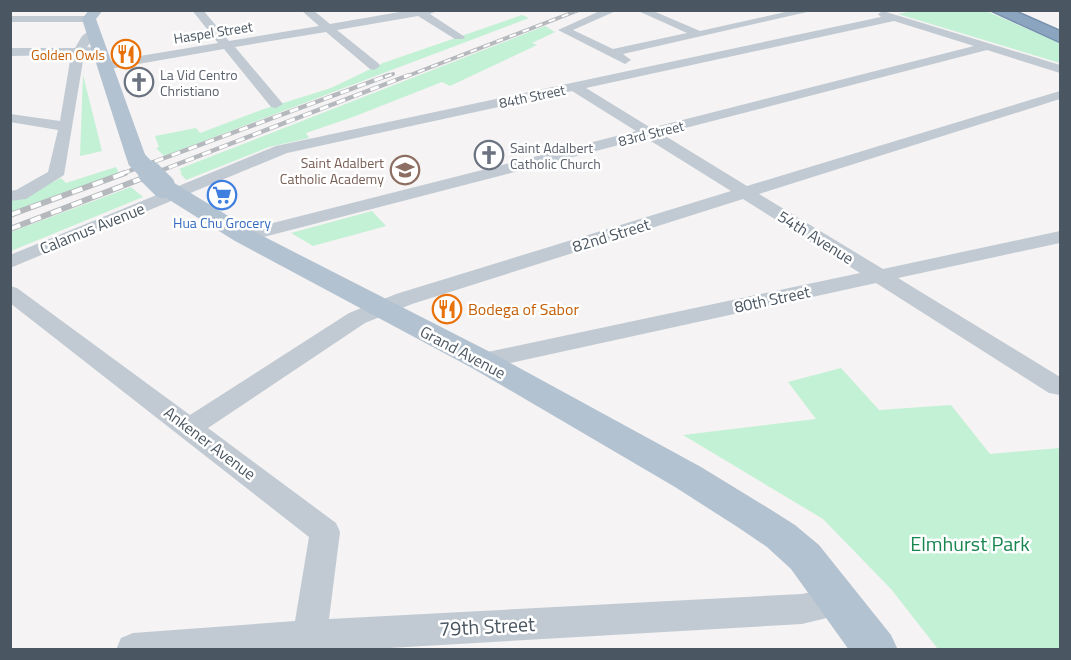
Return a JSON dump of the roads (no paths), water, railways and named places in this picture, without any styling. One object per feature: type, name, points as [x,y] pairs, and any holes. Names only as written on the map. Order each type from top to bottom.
[{"type":"highway","points":[[997,10],[1060,37]]},
{"type":"highway","points":[[1015,10],[1060,28]]},
{"type":"highway","points":[[1035,10],[1060,20]]},
{"type":"main road","name":"Grand Avenue","points":[[93,20],[101,58],[137,160],[168,190],[244,236],[483,362],[688,477],[781,536],[805,557],[876,650]]},
{"type":"street","points":[[197,10],[276,104]]},
{"type":"street","points":[[306,10],[374,66]]},
{"type":"street","name":"Haspel Street","points":[[10,52],[78,52],[101,58],[226,46],[434,10]]},
{"type":"street","points":[[613,10],[564,30],[647,72]]},
{"type":"street","points":[[641,10],[739,52]]},
{"type":"street","points":[[756,10],[822,34]]},
{"type":"street","points":[[612,53],[811,10]]},
{"type":"street","points":[[873,10],[1060,69]]},
{"type":"street","points":[[418,12],[459,37]]},
{"type":"street","points":[[10,18],[93,20],[78,52],[56,174],[20,195],[10,196]]},
{"type":"street","name":"84th Street","points":[[168,190],[282,149],[896,18]]},
{"type":"street","name":"83rd Street","points":[[244,236],[989,46]]},
{"type":"street","name":"54th Avenue","points":[[575,87],[1058,387]]},
{"type":"street","name":"82nd Street","points":[[189,428],[357,318],[381,308],[1058,95]]},
{"type":"street","points":[[10,118],[66,127]]},
{"type":"street","name":"Calamus Avenue","points":[[10,261],[168,190]]},
{"type":"street","name":"80th Street","points":[[483,362],[1060,237]]},
{"type":"street","name":"Ankener Avenue","points":[[10,292],[325,532],[310,636]]},
{"type":"street","name":"79th Street","points":[[133,650],[310,636],[802,609],[840,601]]},
{"type":"railway","points":[[405,77],[579,10]]},
{"type":"railway","points":[[385,77],[393,74]]},
{"type":"railway","points":[[121,174],[389,75]]},
{"type":"railway","points":[[152,174],[409,75]]},
{"type":"railway","points":[[10,215],[125,173]]},
{"type":"railway","points":[[10,229],[156,173]]},
{"type":"place","name":"Golden Owls","points":[[126,54]]},
{"type":"place","name":"La Vid Centro Christiano","points":[[139,82]]},
{"type":"place","name":"Saint Adalbert Catholic Church","points":[[489,155]]},
{"type":"place","name":"Saint Adalbert Catholic Academy","points":[[405,170]]},
{"type":"place","name":"Hua Chu Grocery","points":[[222,195]]},
{"type":"place","name":"Bodega of Sabor","points":[[447,309]]},
{"type":"park label","name":"Elmhurst Park","points":[[970,543]]}]
